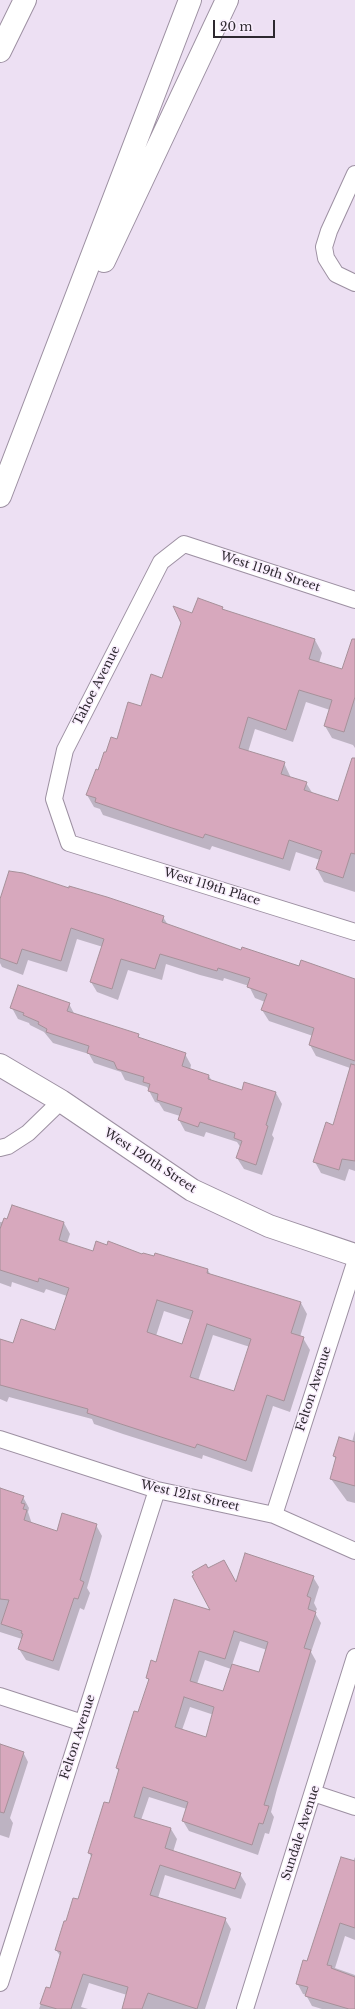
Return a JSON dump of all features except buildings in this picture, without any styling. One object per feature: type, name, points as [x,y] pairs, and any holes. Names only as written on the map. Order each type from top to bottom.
[{"type":"main road","points":[[0,52],[25,0]]},
{"type":"main road","points":[[0,496],[190,0]]},
{"type":"main road","points":[[33,412],[227,0]]},
{"type":"main road","name":"West 120th Street","points":[[0,1065],[61,1101],[192,1190],[269,1226],[355,1255]]},
{"type":"street","points":[[355,174],[329,231],[324,247],[326,258],[336,274],[355,283]]},
{"type":"street","name":"West 119th Street","points":[[184,544],[355,600]]},
{"type":"street","name":"Tahoe Avenue","points":[[70,843],[54,799],[65,750],[161,562],[184,544]]},
{"type":"street","name":"West 119th Place","points":[[70,843],[355,932]]},
{"type":"street","points":[[0,1148],[8,1146],[28,1133],[61,1101]]},
{"type":"street","name":"Felton Avenue","points":[[274,1515],[355,1263]]},
{"type":"street","name":"West 121st Street","points":[[0,1439],[157,1490],[274,1515],[355,1551]]},
{"type":"street","name":"Felton Avenue","points":[[0,1983],[6,1947],[83,1723],[157,1490]]},
{"type":"street","name":"Sundale Avenue","points":[[245,2009],[355,1657]]},
{"type":"street","points":[[0,1696],[83,1723]]},
{"type":"street","points":[[313,1793],[355,1807]]}]
